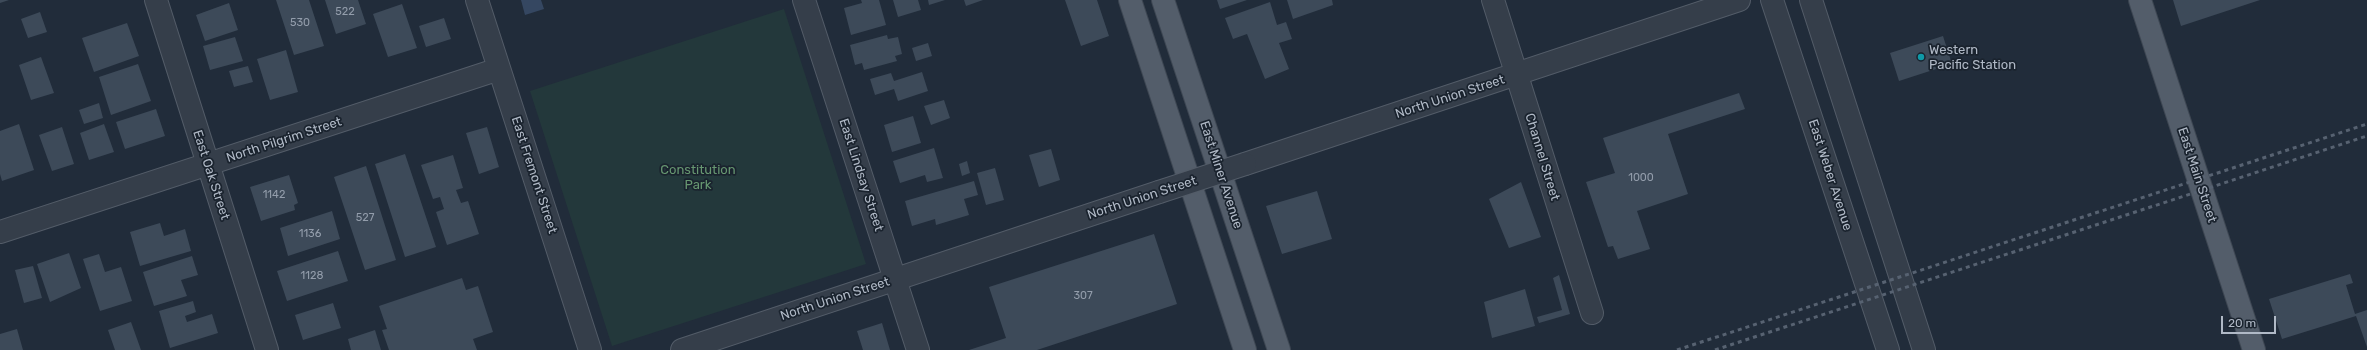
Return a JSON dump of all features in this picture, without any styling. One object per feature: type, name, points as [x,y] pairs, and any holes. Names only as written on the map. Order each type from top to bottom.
[{"type":"main road","points":[[1130,0],[1245,350]]},
{"type":"main road","name":"East Miner Avenue","points":[[1163,0],[1279,350]]},
{"type":"main road","name":"East Main Street","points":[[2140,0],[2254,350]]},
{"type":"street","name":"East Oak Street","points":[[156,0],[207,165],[267,350]]},
{"type":"street","name":"East Fremont Street","points":[[477,0],[590,350]]},
{"type":"street","name":"East Lindsay Street","points":[[804,0],[918,350]]},
{"type":"street","name":"Channel Street","points":[[1493,0],[1592,313]]},
{"type":"street","name":"North Union Street","points":[[682,350],[1517,75],[1739,0]]},
{"type":"street","name":"East Weber Avenue","points":[[1772,0],[1888,350]]},
{"type":"street","points":[[1811,0],[1924,350]]},
{"type":"street","name":"North Pilgrim Street","points":[[0,232],[499,69]]},
{"type":"green space","name":"Constitution Park","points":[[784,9],[866,264],[612,346],[530,91]]},
{"type":"water","points":[[521,0],[541,0],[544,9],[525,15]]},
{"type":"building","points":[[0,0],[9,0],[0,3]]},
{"type":"building","points":[[276,0],[309,0],[324,46],[294,55]]},
{"type":"building","points":[[325,0],[358,0],[366,24],[336,34]]},
{"type":"building","points":[[861,0],[879,0],[886,25],[851,35],[844,8],[862,3]]},
{"type":"building","points":[[893,0],[918,0],[921,10],[898,17]]},
{"type":"building","points":[[928,0],[945,0],[929,5]]},
{"type":"building","points":[[964,0],[983,0],[966,6]]},
{"type":"building","points":[[1065,0],[1097,0],[1109,36],[1081,46]]},
{"type":"building","points":[[1217,0],[1247,0],[1220,9]]},
{"type":"building","points":[[1287,0],[1332,0],[1333,5],[1293,19]]},
{"type":"building","points":[[2173,0],[2260,0],[2181,26]]},
{"type":"building","points":[[1270,2],[1277,25],[1286,22],[1292,39],[1279,43],[1289,69],[1265,79],[1247,34],[1233,39],[1225,18]]},
{"type":"building","points":[[229,3],[238,30],[205,41],[196,15]]},
{"type":"building","points":[[402,4],[417,48],[388,57],[373,14]]},
{"type":"building","points":[[40,12],[47,32],[28,38],[21,19]]},
{"type":"building","points":[[444,18],[451,39],[426,47],[419,26]]},
{"type":"building","points":[[127,23],[139,56],[94,72],[82,38]]},
{"type":"building","points":[[887,35],[888,39],[898,37],[902,54],[895,56],[897,61],[864,70],[862,63],[855,65],[850,45]]},
{"type":"building","name":"Western Pacific Station","points":[[1943,36],[1951,61],[1935,66],[1936,69],[1899,81],[1890,53]]},
{"type":"building","points":[[235,37],[243,61],[210,70],[203,46]]},
{"type":"building","points":[[928,43],[932,56],[916,61],[912,48]]},
{"type":"building","points":[[286,50],[298,92],[270,100],[257,59]]},
{"type":"building","points":[[41,57],[54,93],[31,100],[19,65]]},
{"type":"building","points":[[138,64],[151,101],[111,115],[99,77]]},
{"type":"building","points":[[248,66],[253,82],[234,87],[229,71]]},
{"type":"building","points":[[922,72],[928,91],[898,101],[894,89],[875,95],[870,79],[891,73],[894,81]]},
{"type":"building","points":[[1739,93],[1745,109],[1668,134],[1688,194],[1637,211],[1650,249],[1618,259],[1613,246],[1608,247],[1586,182],[1615,173],[1603,138]]},
{"type":"building","points":[[944,100],[950,118],[931,125],[924,106]]},
{"type":"building","points":[[99,103],[103,118],[84,124],[79,110]]},
{"type":"building","points":[[156,109],[165,136],[125,149],[116,122]]},
{"type":"building","points":[[913,116],[921,143],[892,152],[884,125]]},
{"type":"building","points":[[19,124],[34,170],[2,181],[0,174],[0,131]]},
{"type":"building","points":[[104,124],[114,152],[89,160],[80,133]]},
{"type":"building","points":[[62,127],[74,164],[52,171],[39,135]]},
{"type":"building","points":[[487,127],[499,167],[479,174],[466,133]]},
{"type":"building","points":[[934,148],[943,178],[927,182],[925,175],[900,183],[893,161]]},
{"type":"building","points":[[1051,149],[1060,180],[1039,187],[1029,155]]},
{"type":"building","points":[[405,154],[436,247],[405,257],[375,164]]},
{"type":"building","points":[[453,155],[463,188],[456,190],[461,203],[468,201],[479,234],[447,245],[436,212],[444,209],[440,197],[433,199],[421,165]]},
{"type":"building","points":[[967,161],[970,173],[962,176],[959,164]]},
{"type":"building","points":[[366,166],[396,260],[365,270],[334,177]]},
{"type":"building","points":[[995,168],[1004,200],[986,205],[977,173]]},
{"type":"building","points":[[289,175],[298,203],[294,205],[295,210],[261,221],[250,187]]},
{"type":"building","points":[[974,181],[978,195],[964,199],[969,215],[936,225],[935,219],[912,226],[905,201]]},
{"type":"building","points":[[1521,182],[1541,237],[1509,248],[1489,199]]},
{"type":"building","points":[[1317,191],[1332,239],[1282,254],[1266,206]]},
{"type":"building","points":[[332,211],[340,239],[288,256],[280,228]]},
{"type":"building","points":[[160,223],[164,236],[185,229],[191,251],[140,266],[130,232]]},
{"type":"building","points":[[1154,234],[1177,304],[1037,350],[969,350],[1006,338],[989,287]]},
{"type":"building","points":[[338,251],[348,281],[287,301],[277,271]]},
{"type":"building","points":[[69,253],[81,288],[50,302],[37,264]]},
{"type":"building","points":[[99,254],[105,272],[121,267],[132,301],[100,311],[83,259]]},
{"type":"building","points":[[192,256],[198,275],[181,280],[187,296],[154,306],[143,272]]},
{"type":"building","points":[[33,266],[42,298],[24,303],[15,270]]},
{"type":"building","points":[[2350,274],[2353,283],[2346,285],[2355,314],[2367,310],[2367,347],[2356,316],[2282,339],[2269,299]]},
{"type":"building","points":[[1559,275],[1570,314],[1539,323],[1537,317],[1562,310],[1553,278]]},
{"type":"building","points":[[462,278],[466,290],[478,286],[493,332],[473,339],[477,350],[389,350],[382,330],[387,329],[379,306]]},
{"type":"building","points":[[1525,289],[1535,326],[1492,338],[1484,302]]},
{"type":"building","points":[[193,301],[196,312],[185,316],[187,322],[212,314],[218,333],[170,348],[159,311]]},
{"type":"building","points":[[333,303],[341,328],[303,340],[295,315]]},
{"type":"building","points":[[131,322],[141,350],[115,350],[108,330]]},
{"type":"building","points":[[882,323],[890,350],[863,350],[857,331]]},
{"type":"building","points":[[17,329],[23,350],[0,350],[0,334]]},
{"type":"building","points":[[375,330],[381,350],[351,350],[348,339]]},
{"type":"railway","points":[[1677,350],[2367,124]]},
{"type":"railway","points":[[1715,350],[2367,136]]},
{"type":"place","name":"Western Pacific Station","points":[[1921,57]]}]
